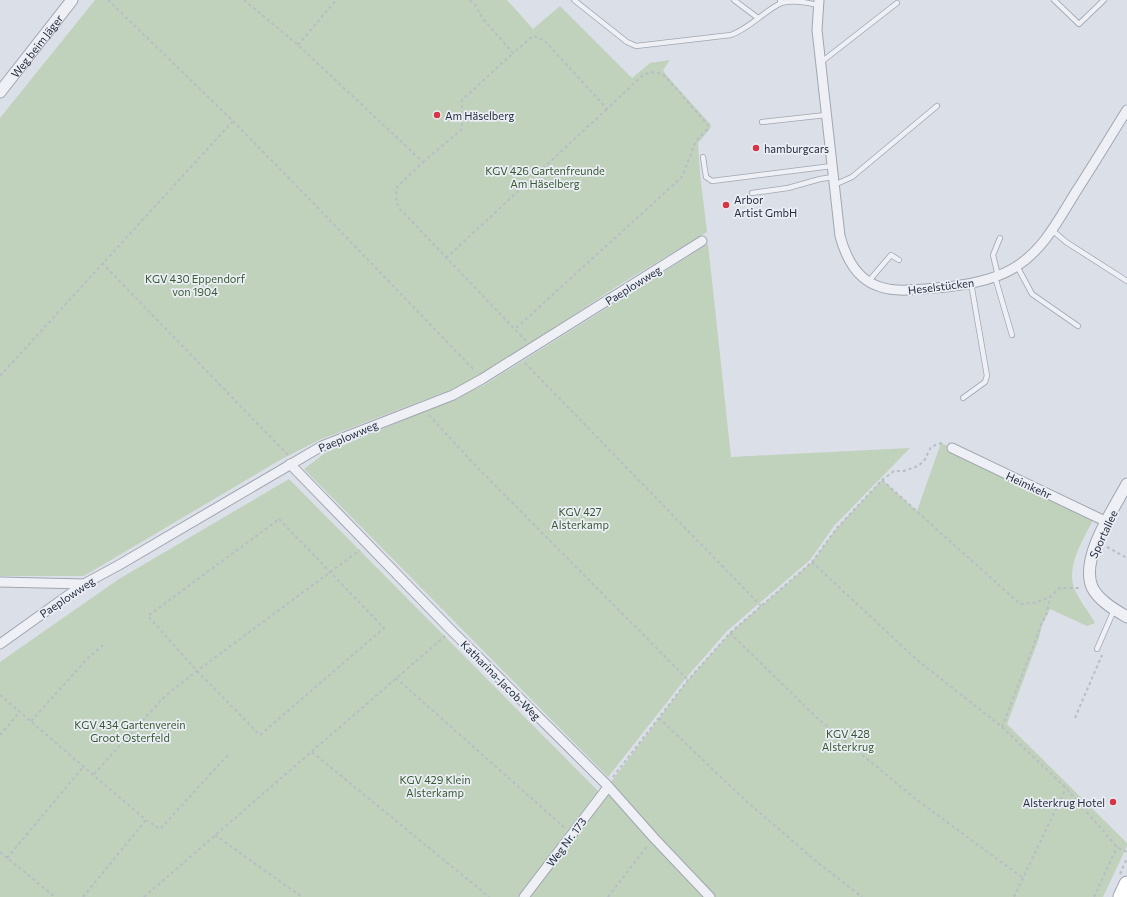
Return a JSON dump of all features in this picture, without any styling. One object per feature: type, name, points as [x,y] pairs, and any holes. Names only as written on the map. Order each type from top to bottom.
[{"type":"main road","points":[[1121,897],[1127,884]]},
{"type":"street","name":"Weg beim Jäger","points":[[0,92],[72,0]]},
{"type":"street","name":"Heselstücken","points":[[819,2],[817,30],[840,236],[843,248],[849,261],[868,282],[881,288],[899,291],[935,288],[997,276],[1017,266],[1033,254],[1052,230],[1127,110]]},
{"type":"street","name":"Paeplowweg","points":[[0,644],[84,584],[292,463],[322,446],[453,394],[482,379],[702,241]]},
{"type":"street","name":"Heimkehr","points":[[952,448],[1107,522]]},
{"type":"street","name":"Katharina-Jacob-Weg","points":[[292,463],[452,631],[607,786],[710,897]]},
{"type":"street","name":"Sportallee","points":[[1127,484],[1097,542],[1089,564],[1089,574],[1093,587],[1101,599],[1127,617]]},
{"type":"street","points":[[0,582],[84,584]]},
{"type":"street","name":"Weg Nr. 173","points":[[524,897],[607,786]]},
{"type":"lane","points":[[574,0],[627,42],[636,46],[731,35],[741,32],[780,1],[819,2]]},
{"type":"lane","points":[[734,0],[758,18]]},
{"type":"lane","points":[[1054,0],[1079,24],[1104,0]]},
{"type":"lane","points":[[820,63],[897,3]]},
{"type":"lane","points":[[752,193],[788,188],[820,179],[834,181],[852,177],[937,106]]},
{"type":"lane","points":[[762,122],[826,116]]},
{"type":"lane","points":[[702,157],[706,177],[712,181],[832,166]]},
{"type":"lane","points":[[1052,230],[1066,242],[1127,281]]},
{"type":"lane","points":[[1000,238],[993,255],[1012,335]]},
{"type":"lane","points":[[868,282],[891,255],[899,260]]},
{"type":"lane","points":[[1017,266],[1032,294],[1078,326]]},
{"type":"lane","points":[[963,398],[985,382],[987,376],[970,282]]},
{"type":"lane","points":[[1097,649],[1115,609]]},
{"type":"path","points":[[108,0],[233,121],[482,379]]},
{"type":"path","points":[[244,0],[298,45],[423,162]]},
{"type":"path","points":[[298,45],[336,0]]},
{"type":"path","points":[[470,0],[475,4],[482,19],[513,53]]},
{"type":"path","points":[[533,348],[398,207],[396,195],[397,187],[423,162],[462,129],[462,100],[533,36],[544,40],[607,109]]},
{"type":"path","points":[[446,258],[642,76],[648,72],[659,73],[665,76],[708,125],[708,128],[696,141],[682,178],[515,329]]},
{"type":"path","points":[[0,376],[233,121]]},
{"type":"path","points":[[102,263],[292,463]]},
{"type":"path","points":[[518,357],[761,606]]},
{"type":"path","points":[[422,406],[473,463],[688,680]]},
{"type":"path","points":[[607,786],[688,680],[730,633],[812,562],[837,528],[881,481],[894,471],[904,471],[918,466],[924,461],[931,447],[941,442],[952,448]]},
{"type":"path","points":[[881,481],[1020,604],[1034,603],[1050,597],[1060,588],[1093,587]]},
{"type":"path","points":[[279,519],[384,628],[260,735],[197,670],[148,616],[279,519]]},
{"type":"path","points":[[1097,542],[1127,558]]},
{"type":"path","points":[[94,774],[165,696],[197,670],[368,544]]},
{"type":"path","points":[[812,562],[916,659],[1002,727],[1066,788],[1117,847],[1127,852]]},
{"type":"path","points":[[1002,727],[1047,613],[1050,597]]},
{"type":"path","points":[[145,897],[452,631]]},
{"type":"path","points":[[730,633],[816,717],[917,800],[1023,878]]},
{"type":"path","points":[[31,721],[87,659],[103,645]]},
{"type":"path","points":[[1075,718],[1105,648]]},
{"type":"path","points":[[396,678],[572,834]]},
{"type":"path","points":[[0,695],[146,820],[160,829],[228,756]]},
{"type":"path","points":[[0,735],[20,712]]},
{"type":"path","points":[[659,718],[745,800],[817,862],[862,897]]},
{"type":"path","points":[[312,752],[489,897]]},
{"type":"path","points":[[7,858],[84,766]]},
{"type":"path","points":[[1014,897],[1066,788]]},
{"type":"path","points":[[83,897],[146,820]]},
{"type":"path","points":[[215,835],[302,897]]},
{"type":"path","points":[[608,897],[654,838]]},
{"type":"path","points":[[1094,897],[1117,847]]},
{"type":"path","points":[[0,852],[55,897]]},
{"type":"green space","name":"KGV 430 Eppendorf von 1904","points":[[95,0],[507,0],[533,29],[560,6],[632,78],[650,63],[670,60],[663,70],[666,75],[711,125],[710,129],[698,143],[707,232],[619,285],[484,374],[450,390],[319,440],[280,460],[84,576],[0,576],[0,118]]},
{"type":"green space","name":"KGV 427 Alsterkamp","points":[[708,244],[731,457],[910,448],[834,526],[810,560],[727,631],[686,678],[608,777],[304,469],[325,453],[486,384]]},
{"type":"green space","name":"KGV 428 Alsterkrug","points":[[941,443],[1095,516],[1074,560],[1072,579],[1076,592],[1095,623],[1087,626],[1050,609],[1042,625],[1039,638],[1007,724],[1127,843],[1127,846],[1103,897],[524,897],[688,680],[730,633],[812,562],[837,528],[882,480],[917,511]]},
{"type":"green space","name":"KGV 434 Gartenverein Groot Osterfeld","points":[[289,479],[598,791],[518,897],[0,897],[0,662],[119,579]]},
{"type":"place","name":"Am Häselberg","points":[[437,115]]},
{"type":"place","name":"hamburgcars","points":[[756,148]]},
{"type":"place","name":"Arbor Artist GmbH","points":[[726,205]]},
{"type":"place","name":"Alsterkrug Hotel","points":[[1113,802]]},
{"type":"park label","name":"KGV 426 Gartenfreunde Am Häselberg","points":[[545,176]]},
{"type":"park label","name":"KGV 429 Klein Alsterkamp","points":[[435,785]]}]
